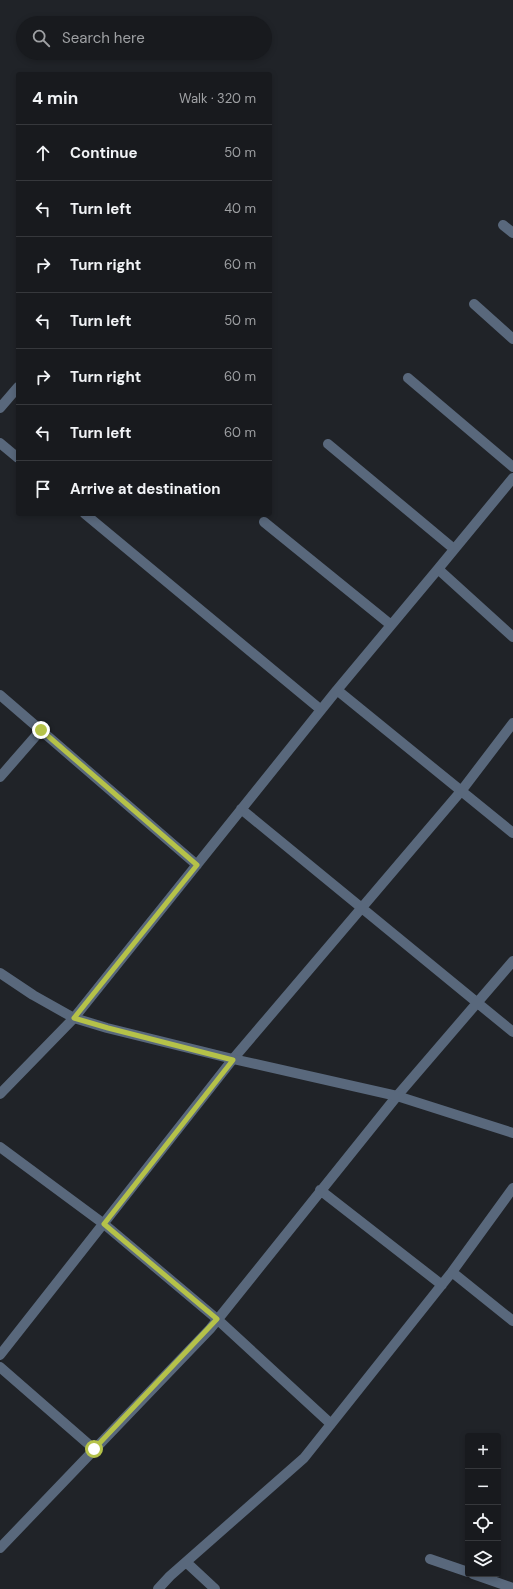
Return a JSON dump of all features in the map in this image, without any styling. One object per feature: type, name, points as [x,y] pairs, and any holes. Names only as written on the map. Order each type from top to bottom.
[{"type":"street","points":[[503,225],[513,234]]},
{"type":"street","points":[[474,304],[513,339]]},
{"type":"street","points":[[408,378],[513,467]]},
{"type":"street","points":[[0,408],[16,389]]},
{"type":"street","points":[[0,443],[16,456]]},
{"type":"street","points":[[328,444],[454,549]]},
{"type":"street","points":[[0,1094],[74,1018],[320,710],[513,478]]},
{"type":"street","points":[[87,516],[320,710]]},
{"type":"street","points":[[264,522],[391,625]]},
{"type":"street","points":[[438,569],[513,637]]},
{"type":"street","points":[[337,690],[462,790],[513,833]]},
{"type":"street","points":[[0,695],[197,865]]},
{"type":"street","points":[[0,1355],[233,1060],[360,908],[462,790],[513,723]]},
{"type":"street","points":[[0,777],[41,730]]},
{"type":"street","points":[[241,809],[513,1032]]},
{"type":"street","points":[[0,1548],[217,1319],[397,1096],[513,961]]},
{"type":"street","points":[[0,973],[33,995],[74,1018],[233,1060],[397,1096],[513,1133]]},
{"type":"street","points":[[0,1147],[104,1224],[217,1319],[331,1424]]},
{"type":"street","points":[[158,1589],[170,1576],[304,1458],[442,1285],[513,1188]]},
{"type":"street","points":[[320,1190],[442,1285]]},
{"type":"street","points":[[452,1272],[513,1320]]},
{"type":"street","points":[[0,1367],[94,1449]]},
{"type":"street","points":[[430,1559],[465,1571]]},
{"type":"street","points":[[186,1562],[215,1589]]},
{"type":"street","points":[[482,1577],[513,1588]]},
{"type":"route","points":[[41,730],[197,865],[74,1018],[233,1060],[104,1224],[217,1319],[210,1329],[94,1449]]}]
